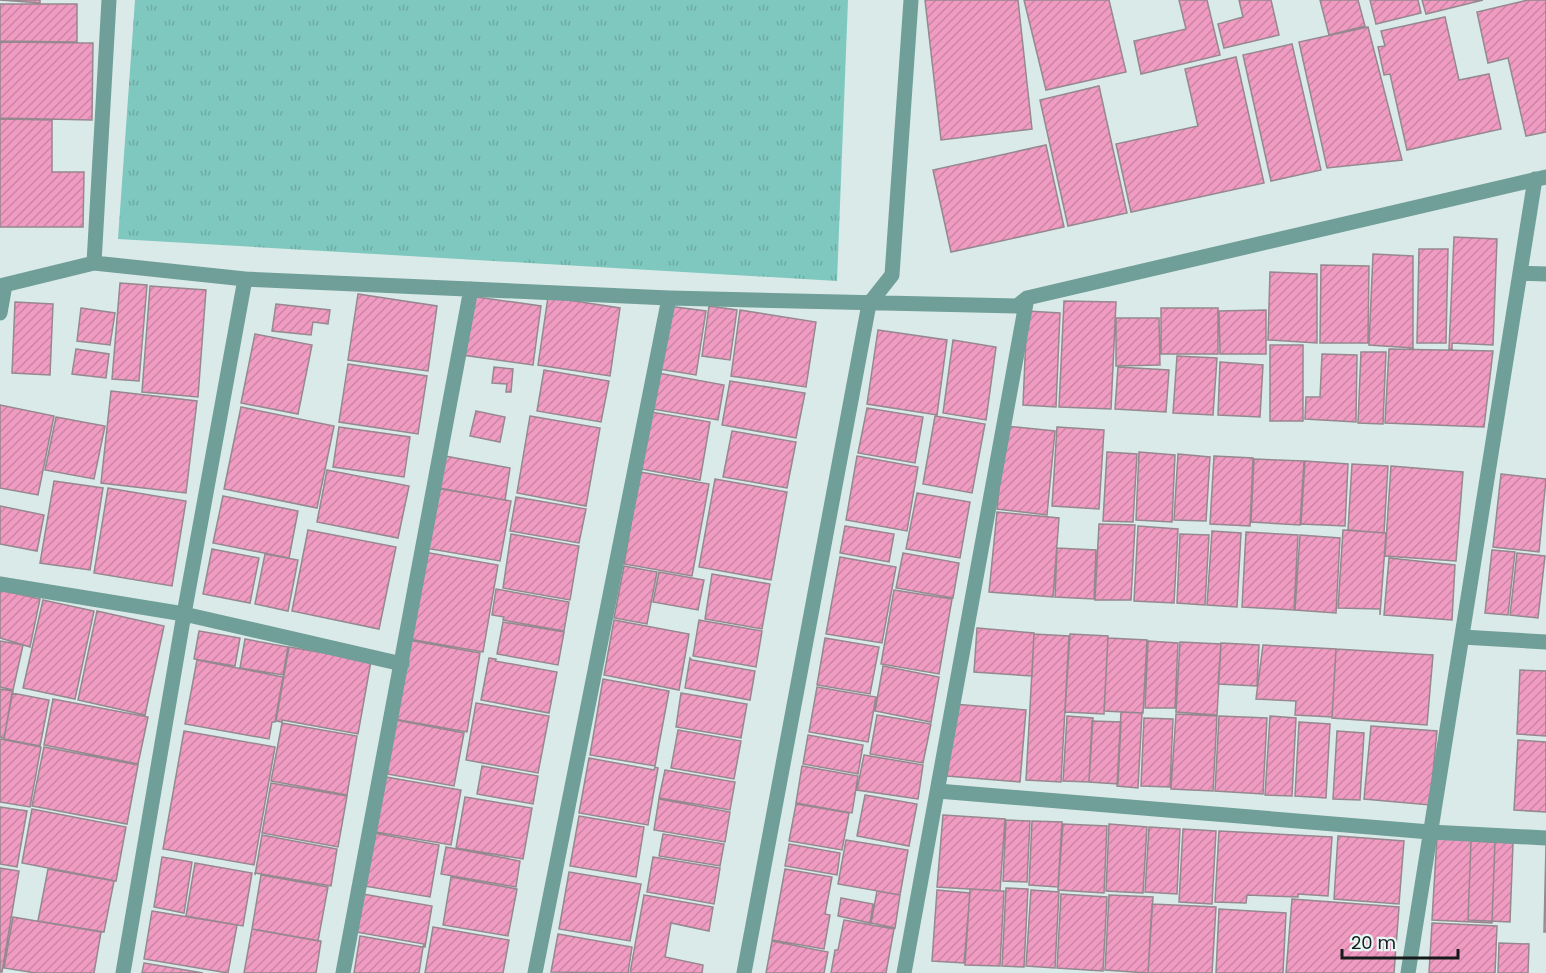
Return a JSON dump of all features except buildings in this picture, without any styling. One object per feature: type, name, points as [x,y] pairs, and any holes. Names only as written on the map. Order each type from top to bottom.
[{"type":"street","points":[[94,263],[109,0]]},
{"type":"street","points":[[744,973],[869,304],[892,275],[911,0]]},
{"type":"street","points":[[0,313],[2,286],[94,263],[245,279],[669,298],[1017,306],[1027,298],[1540,178],[1520,273],[1408,973]]},
{"type":"street","points":[[1520,273],[1546,274]]},
{"type":"street","points":[[123,973],[184,614],[245,279]]},
{"type":"street","points":[[343,973],[471,289]]},
{"type":"street","points":[[535,973],[669,298]]},
{"type":"street","points":[[904,973],[1027,298]]},
{"type":"street","points":[[0,584],[184,614],[402,664]]},
{"type":"street","points":[[1462,637],[1546,642]]},
{"type":"street","points":[[938,791],[1430,832],[1546,838]]},
{"type":"green space","points":[[135,0],[848,0],[837,281],[118,239]]}]
